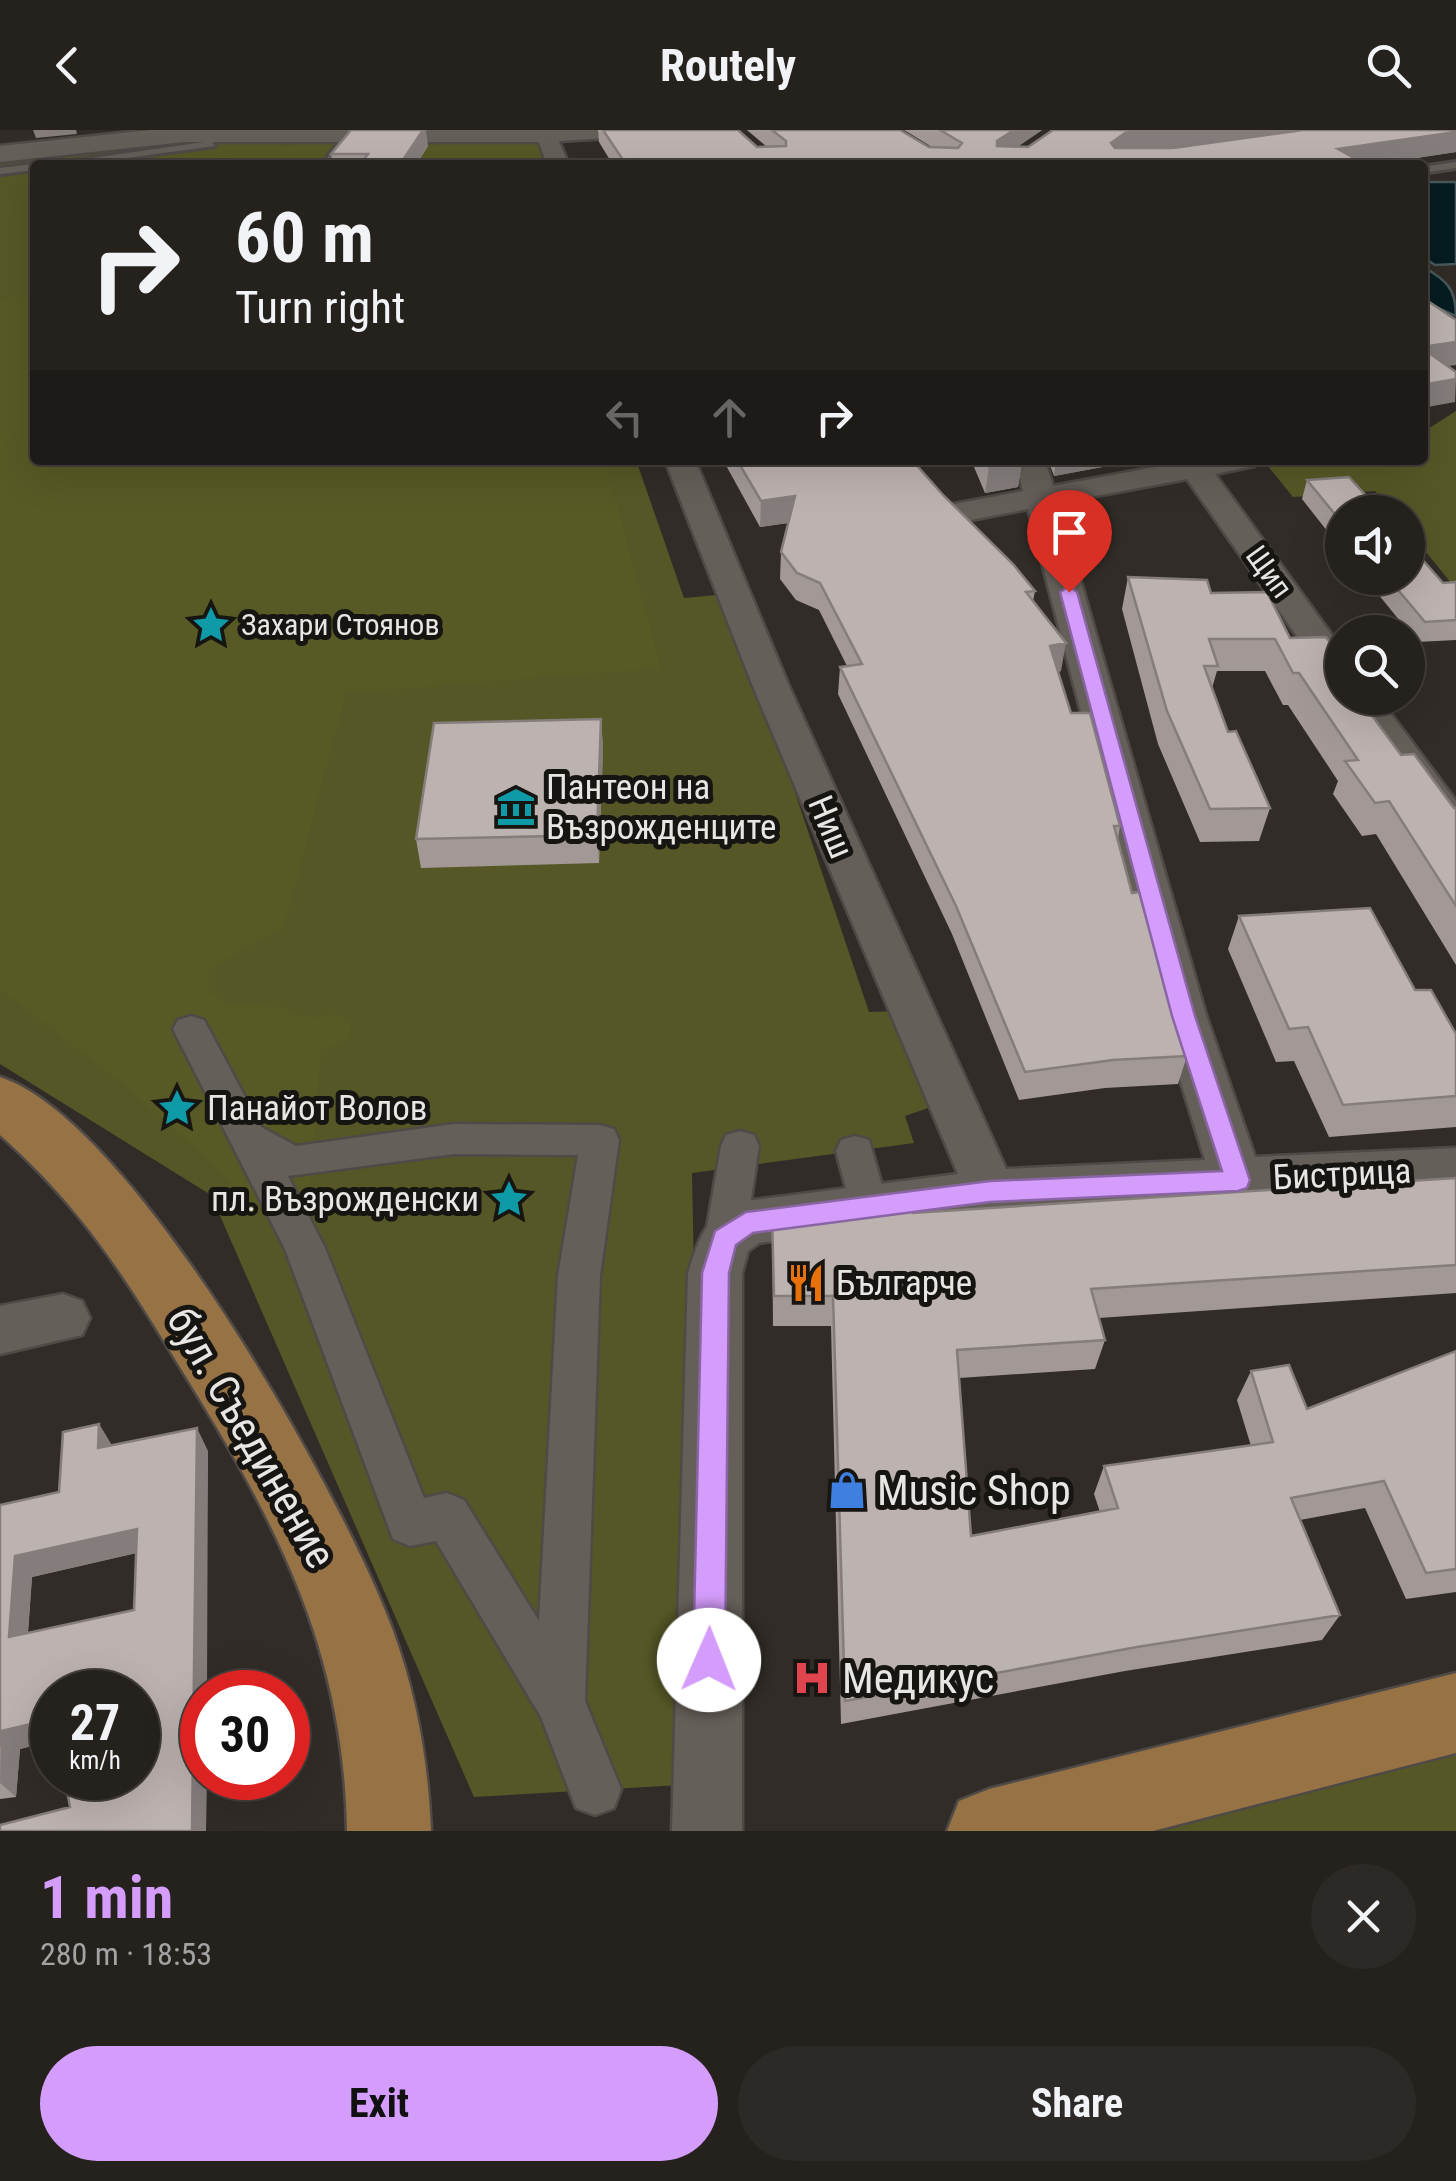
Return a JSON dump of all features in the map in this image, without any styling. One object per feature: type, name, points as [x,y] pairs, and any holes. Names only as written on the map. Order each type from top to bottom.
[{"type":"main road","name":"бул. Съединение","points":[[0,1100],[102,1195],[137,1239],[284,1478],[323,1551],[376,1706],[390,1802],[389,1831]]},
{"type":"main road","points":[[989,1831],[1456,1713]]},
{"type":"street","points":[[384,134],[424,130]]},
{"type":"street","points":[[0,154],[215,138],[606,130]]},
{"type":"street","points":[[546,134],[556,160]]},
{"type":"street","name":"Ниш","points":[[682,465],[770,684],[990,1191]]},
{"type":"street","points":[[955,513],[1036,478],[1196,470],[1220,465]]},
{"type":"street","name":"Щип","points":[[1196,470],[1325,650]]},
{"type":"street","points":[[1036,478],[1183,1016],[1238,1180]]},
{"type":"street","points":[[932,486],[980,537]]},
{"type":"street","points":[[1028,586],[1041,599],[1077,619]]},
{"type":"street","points":[[1372,715],[1456,830]]},
{"type":"street","points":[[191,1029],[305,1248],[410,1524],[439,1519],[560,1701],[594,1789]]},
{"type":"street","points":[[247,1137],[292,1162],[454,1139],[600,1140],[579,1276],[560,1701]]},
{"type":"street","points":[[707,1831],[716,1273],[740,1146]]},
{"type":"street","points":[[855,1151],[870,1210]]},
{"type":"street","name":"Бистрица","points":[[725,1239],[746,1223],[870,1210],[990,1191],[1456,1168]]},
{"type":"street","points":[[0,1330],[64,1318]]},
{"type":"lane","points":[[331,160],[350,134]]},
{"type":"lane","points":[[79,160],[215,138]]},
{"type":"lane","points":[[1428,169],[1456,166]]},
{"type":"lane","points":[[0,170],[30,167]]},
{"type":"green space","points":[[315,136],[341,136],[321,160],[124,160],[183,152],[280,156],[293,143],[307,143]]},
{"type":"green space","points":[[442,137],[537,138],[546,160],[427,160]]},
{"type":"green space","points":[[537,138],[546,160],[30,160],[30,465],[638,465],[684,598],[728,594],[869,1012],[902,1011],[931,1107],[905,1116],[914,1143],[692,1173],[694,1276],[680,1785],[474,1797],[211,1195],[0,1064],[0,160],[195,141]]},
{"type":"green space","points":[[0,299],[30,299],[30,465],[606,465],[661,668],[346,693],[284,927],[209,969],[209,991],[226,1004],[282,1007],[290,1014],[316,1018],[332,1014],[351,1020],[350,1038],[321,1051],[305,1248],[126,1086],[0,989]]},
{"type":"green space","points":[[1456,411],[1456,589],[1425,551],[1425,495],[1378,495],[1375,491],[1293,497],[1268,466],[1272,465],[1428,465],[1428,429]]},
{"type":"green space","points":[[1456,1752],[1456,1831],[1122,1831]]},
{"type":"water","points":[[1428,182],[1456,182],[1456,264],[1435,265],[1428,260]]},
{"type":"water","points":[[1428,270],[1448,286],[1456,316],[1428,303]]},
{"type":"building","points":[[351,130],[423,130],[403,160],[364,160],[368,154],[331,154]]},
{"type":"building","points":[[603,130],[738,130],[757,147],[786,146],[786,141],[772,130],[900,130],[929,147],[958,148],[962,143],[940,130],[1014,130],[997,141],[997,146],[1028,147],[1053,130],[1151,130],[1125,133],[1111,143],[1115,148],[1173,148],[1303,130],[1456,130],[1338,149],[1354,158],[1340,160],[623,160]]},
{"type":"building","points":[[1428,301],[1456,320],[1456,342],[1428,346]]},
{"type":"building","points":[[1428,352],[1456,372],[1456,379],[1428,384]]},
{"type":"building","points":[[740,465],[916,465],[1035,591],[1026,592],[1066,643],[1050,646],[1071,713],[1090,713],[1120,826],[1114,826],[1132,893],[1139,892],[1187,1056],[1113,1060],[1025,1072],[956,906],[840,667],[862,664],[820,583],[797,573],[781,552],[795,496],[761,501]]},
{"type":"building","points":[[1349,477],[1365,495],[1325,495],[1325,502],[1307,480]]},
{"type":"building","points":[[1425,562],[1443,583],[1456,582],[1456,620],[1425,622],[1425,615],[1419,615],[1402,595],[1425,595]]},
{"type":"building","points":[[1128,577],[1207,580],[1211,593],[1267,592],[1290,638],[1325,637],[1325,711],[1299,673],[1293,673],[1275,639],[1209,639],[1218,666],[1204,666],[1228,732],[1236,731],[1270,808],[1210,809],[1167,711]]},
{"type":"building","points":[[1327,715],[1372,715],[1401,755],[1414,754],[1456,808],[1456,906],[1389,801],[1375,803],[1345,761],[1358,760]]},
{"type":"building","name":"Пантеон на Възрожденците","points":[[601,719],[597,835],[416,839],[434,723]]},
{"type":"building","points":[[1370,908],[1415,990],[1431,990],[1456,1034],[1456,1096],[1343,1105],[1308,1027],[1289,1029],[1239,916]]},
{"type":"building","points":[[1456,1178],[1456,1265],[1091,1289],[1105,1340],[957,1350],[971,1536],[1118,1508],[1104,1466],[1273,1442],[1251,1371],[1289,1365],[1307,1409],[1456,1351],[1456,1569],[1426,1573],[1384,1481],[1291,1498],[1340,1615],[1137,1647],[845,1701],[833,1296],[774,1296],[772,1215],[841,1206],[913,1205],[913,1213]]},
{"type":"building","points":[[99,1424],[98,1448],[197,1428],[194,1670],[180,1670],[180,1800],[192,1800],[192,1831],[0,1831],[0,1825],[70,1807],[69,1800],[160,1800],[160,1670],[30,1670],[30,1724],[1,1731],[0,1747],[0,1505],[59,1492],[63,1432]],"holes":[[[137,1529],[134,1610],[9,1637],[15,1556]]]},
{"type":"place","name":"Захари Стоянов","points":[[211,625]]},
{"type":"place","name":"Пантеон на Възрожденците","points":[[516,807]]},
{"type":"place","name":"Панайот Волов","points":[[177,1108]]},
{"type":"place","name":"пл. Възрожденски","points":[[509,1199]]},
{"type":"place","name":"Българче","points":[[806,1283]]},
{"type":"place","name":"Music Shop","points":[[847,1490]]},
{"type":"place","name":"Медикус","points":[[812,1678]]},
{"type":"route","points":[[709,1660],[716,1273],[725,1239],[746,1223],[870,1210],[990,1191],[1238,1180],[1183,1016],[1069,592]]}]
